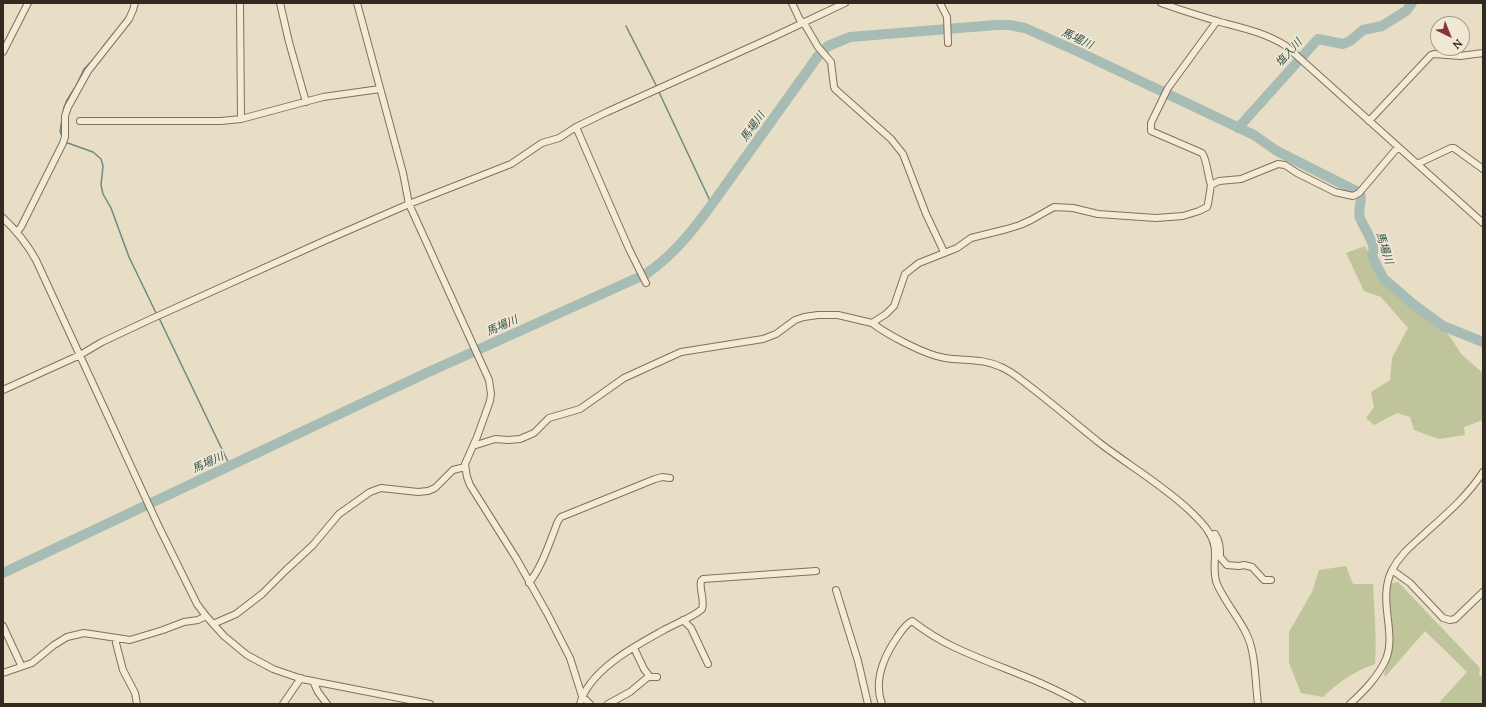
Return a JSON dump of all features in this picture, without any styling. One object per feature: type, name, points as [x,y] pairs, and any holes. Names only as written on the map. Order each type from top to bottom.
[{"type":"street","points":[[3,52],[28,3]]},
{"type":"street","points":[[17,232],[21,227],[63,143],[65,137],[65,116],[68,107],[88,71],[129,19],[135,3]]},
{"type":"street","points":[[240,3],[241,120]]},
{"type":"street","points":[[280,3],[289,42],[306,102]]},
{"type":"street","points":[[357,3],[403,173],[409,204],[489,380],[491,394],[465,467],[470,485],[516,558],[547,613],[570,658],[582,696],[590,704]]},
{"type":"street","points":[[792,3],[800,20],[804,23],[818,47],[827,57],[832,66],[833,84],[836,91],[891,139],[903,154],[926,214],[944,252]]},
{"type":"street","points":[[3,390],[80,355],[102,342],[324,240],[409,204],[511,164],[536,146],[563,136],[576,128],[845,3]]},
{"type":"street","points":[[940,3],[947,18],[948,43]]},
{"type":"street","points":[[1161,3],[1267,35],[1286,46],[1483,223]]},
{"type":"street","points":[[872,323],[886,314],[894,306],[905,274],[919,263],[944,252],[958,248],[967,240],[975,236],[1007,229],[1031,220],[1054,207],[1073,208],[1098,214],[1156,218],[1183,216],[1200,211],[1207,207],[1211,185],[1206,168],[1205,156],[1202,153],[1151,131],[1151,124],[1168,88],[1217,21]]},
{"type":"street","points":[[1369,121],[1431,55],[1460,56],[1483,53]]},
{"type":"street","points":[[80,121],[241,120],[323,97],[380,89]]},
{"type":"street","points":[[576,128],[629,249],[646,283]]},
{"type":"street","points":[[1211,185],[1219,181],[1241,178],[1278,164],[1285,165],[1297,174],[1335,192],[1353,196],[1359,193],[1398,147]]},
{"type":"street","points":[[1417,164],[1451,148],[1456,149],[1483,169]]},
{"type":"street","points":[[3,218],[17,232],[30,249],[36,260],[158,525],[198,604],[213,624],[231,643],[247,655],[273,669],[313,681],[430,704]]},
{"type":"street","points":[[473,446],[495,439],[520,439],[534,433],[548,418],[580,409],[590,404],[624,378],[680,352],[763,339],[776,334],[795,320],[804,317],[838,315],[872,323],[888,333],[939,357],[979,360],[1002,367],[1043,396],[1100,443],[1163,487],[1201,522],[1211,536],[1214,545],[1216,555],[1216,582],[1246,634],[1252,650],[1258,704]]},
{"type":"street","points":[[213,624],[236,614],[262,594],[313,545],[339,514],[370,492],[381,488],[418,492],[428,491],[435,488],[453,470],[465,467]]},
{"type":"street","points":[[1350,704],[1378,675],[1387,658],[1389,632],[1385,593],[1392,570],[1400,557],[1467,494],[1483,472]]},
{"type":"street","points":[[529,583],[540,564],[554,533],[557,522],[561,517],[655,479],[670,478]]},
{"type":"street","points":[[1211,536],[1215,534],[1220,547],[1220,557],[1227,565],[1248,565],[1264,580],[1271,580]]},
{"type":"street","points":[[1392,570],[1410,583],[1443,618],[1450,620],[1455,619],[1483,592]]},
{"type":"street","points":[[580,704],[582,696],[604,668],[614,660],[702,609],[703,602],[700,586],[701,580],[816,571]]},
{"type":"street","points":[[836,590],[858,661],[868,704]]},
{"type":"street","points":[[3,672],[20,667],[38,659],[54,645],[67,637],[84,633],[134,640],[184,622],[198,620],[206,616]]},
{"type":"street","points":[[683,620],[686,621],[691,628],[708,664]]},
{"type":"street","points":[[882,704],[879,684],[881,666],[888,650],[906,624],[912,621],[953,647],[1065,693],[1082,704]]},
{"type":"street","points":[[3,626],[20,667]]},
{"type":"street","points":[[116,638],[123,670],[135,693],[137,704]]},
{"type":"street","points":[[608,704],[630,692],[642,681],[653,677],[644,669],[634,648]]},
{"type":"street","points":[[283,704],[301,678]]},
{"type":"street","points":[[313,681],[318,692],[328,704]]},
{"type":"green space","points":[[1365,246],[1385,282],[1419,313],[1448,334],[1462,355],[1483,373],[1483,420],[1464,427],[1465,435],[1439,439],[1414,430],[1410,417],[1397,413],[1374,425],[1366,418],[1374,407],[1371,392],[1390,380],[1392,358],[1408,328],[1381,297],[1364,291],[1346,253]]},
{"type":"green space","points":[[1346,566],[1353,584],[1373,584],[1376,634],[1375,664],[1360,670],[1347,678],[1323,697],[1301,693],[1289,663],[1289,632],[1312,592],[1319,570]]},
{"type":"green space","points":[[1398,582],[1480,668],[1479,674],[1483,678],[1483,704],[1438,704],[1467,672],[1425,631],[1385,677],[1384,675],[1393,646],[1391,623],[1385,600],[1388,584]]},
{"type":"waterway","name":"塩入川","points":[[1238,128],[1318,39],[1343,44],[1350,41],[1363,30],[1382,26],[1406,11],[1412,3]]},
{"type":"waterway","points":[[123,22],[128,16]]},
{"type":"waterway","name":"馬場川","points":[[3,573],[422,375],[646,274],[660,264],[695,227],[818,56],[828,46],[850,37],[996,25],[1009,25],[1025,28],[1254,135],[1277,151],[1360,193],[1361,199],[1359,215],[1372,242],[1372,256],[1383,278],[1413,304],[1443,326],[1483,342]]},
{"type":"waterway","points":[[626,26],[657,87]]},
{"type":"waterway","points":[[101,51],[114,33]]},
{"type":"waterway","points":[[63,139],[60,131],[64,107],[84,69],[92,61]]},
{"type":"waterway","points":[[658,90],[712,205]]},
{"type":"waterway","points":[[65,142],[93,152],[101,159],[103,166],[101,185],[103,194],[111,208],[129,257],[157,315]]},
{"type":"waterway","points":[[159,318],[230,466]]}]
